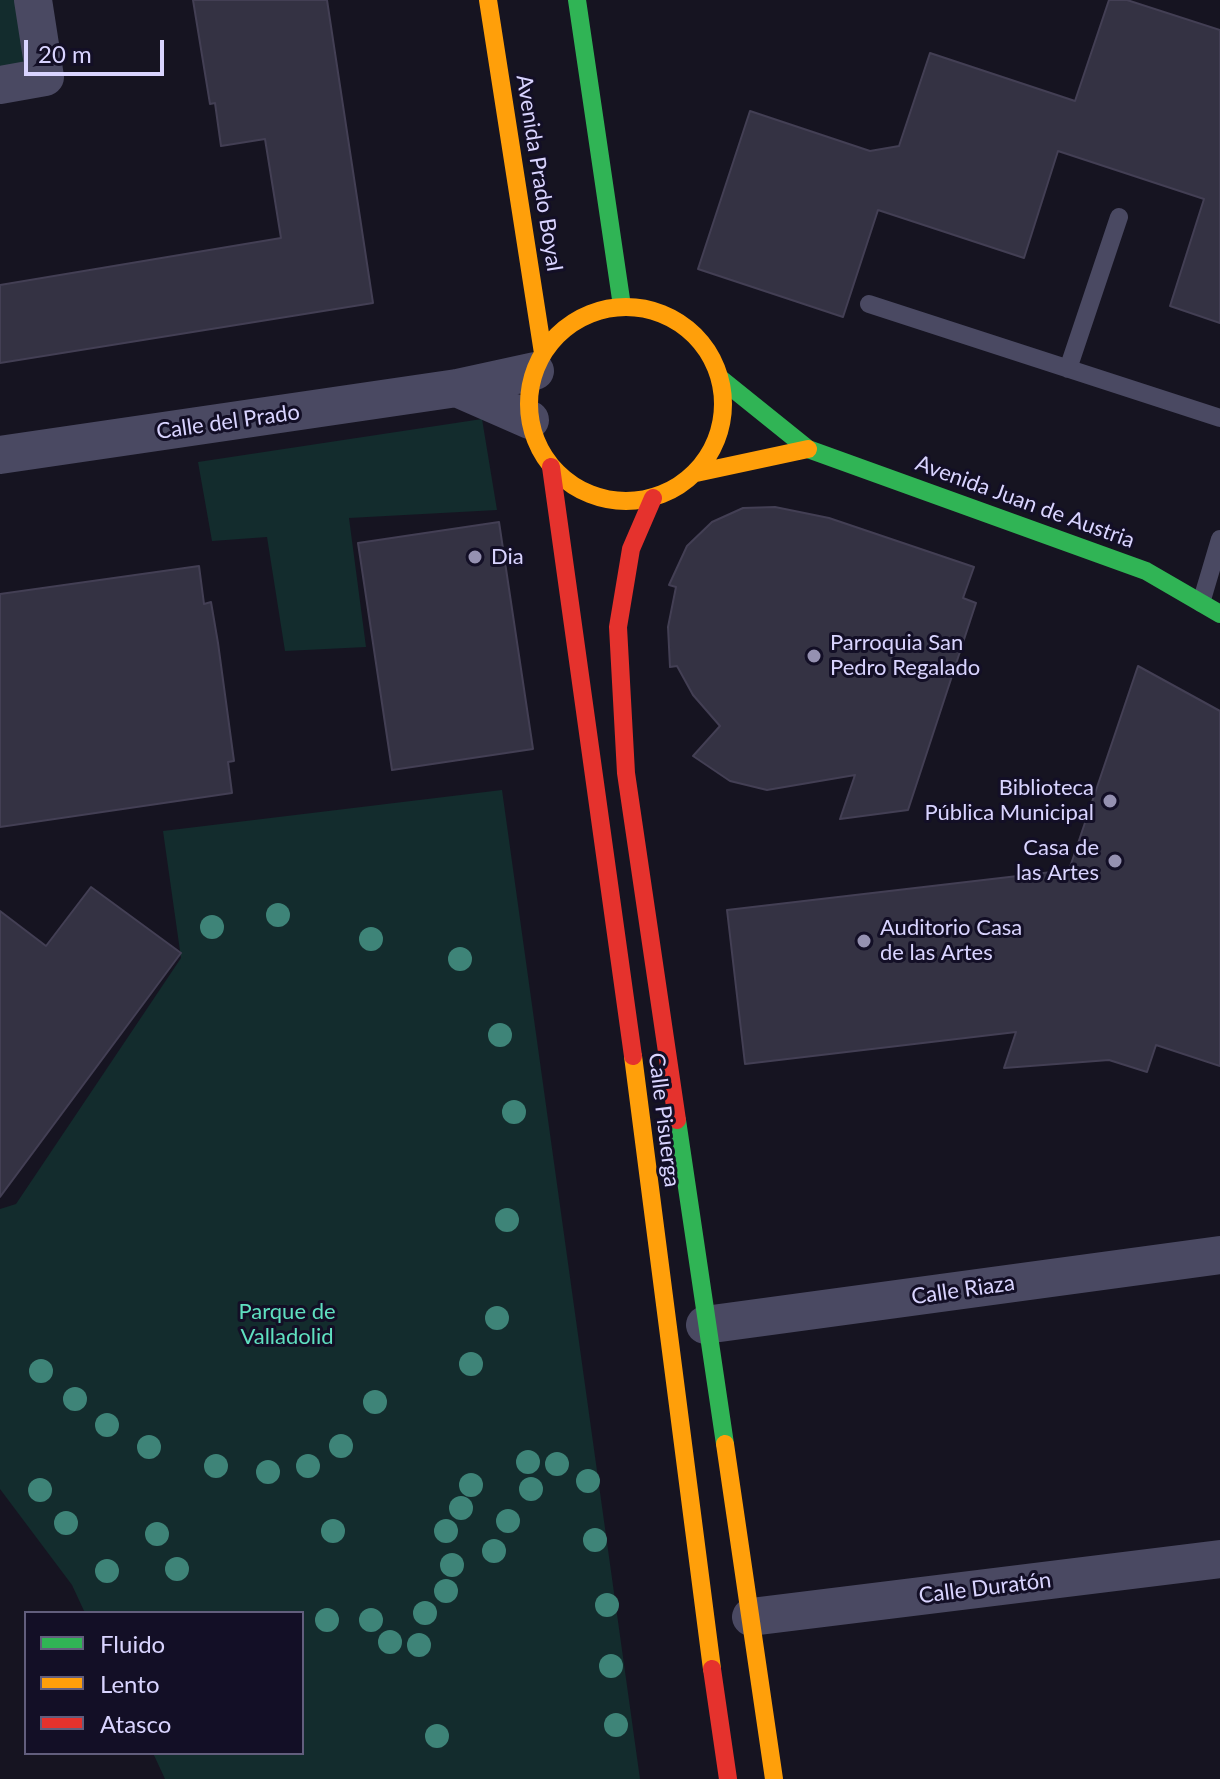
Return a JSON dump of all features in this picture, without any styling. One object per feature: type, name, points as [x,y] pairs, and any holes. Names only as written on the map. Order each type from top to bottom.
[{"type":"street","points":[[0,85],[45,77],[33,0]]},
{"type":"street","name":"Avenida Prado Boyal","points":[[488,0],[539,362]]},
{"type":"street","points":[[577,0],[622,306]]},
{"type":"street","points":[[622,306],[649,309],[675,319],[697,336],[712,356],[721,379],[724,413],[716,445],[696,473],[677,489],[653,498],[626,502],[599,498],[572,486],[551,467],[534,436],[529,395],[539,362],[558,334],[598,310],[622,306]]},
{"type":"street","name":"Calle del Prado","points":[[0,455],[457,388],[539,362]]},
{"type":"street","name":"Avenida Juan de Austria","points":[[721,379],[808,449],[1146,571],[1220,614]]},
{"type":"street","points":[[457,388],[530,420]]},
{"type":"street","points":[[696,473],[808,449]]},
{"type":"street","name":"Calle Pisuerga","points":[[551,467],[588,707],[705,1626],[728,1779]]},
{"type":"street","name":"Calle Pisuerga","points":[[653,498],[631,549],[618,627],[626,773],[774,1779]]},
{"type":"street","name":"Calle Riaza","points":[[705,1325],[1220,1255]]},
{"type":"street","name":"Calle Duratón","points":[[751,1617],[1220,1559]]},
{"type":"lane","points":[[1068,369],[1119,217]]},
{"type":"lane","points":[[869,304],[1220,418]]},
{"type":"lane","points":[[1201,603],[1220,539]]},
{"type":"green space","points":[[0,0],[16,0],[25,65],[0,69]]},
{"type":"green space","points":[[482,419],[497,510],[349,518],[366,647],[285,651],[267,537],[212,541],[198,462]]},
{"type":"green space","name":"Parque de Valladolid","points":[[502,790],[640,1779],[165,1779],[154,1755],[304,1755],[304,1611],[84,1611],[72,1585],[0,1489],[0,1209],[16,1204],[181,958],[163,831]]},
{"type":"building","points":[[193,0],[327,0],[373,303],[0,363],[0,285],[281,238],[265,139],[221,146],[215,103],[210,104]]},
{"type":"building","points":[[1109,0],[1127,0],[1220,30],[1220,323],[1170,306],[1204,199],[1058,151],[1024,258],[878,210],[843,317],[698,269],[750,111],[870,151],[899,146],[930,53],[1075,101]]},
{"type":"building","name":"Parroquia San Pedro Regalado","points":[[775,507],[829,518],[974,567],[963,598],[976,603],[908,810],[840,819],[855,775],[767,790],[730,781],[693,756],[720,726],[693,695],[677,666],[670,667],[668,627],[676,587],[669,585],[687,546],[712,522],[743,508]]},
{"type":"building","points":[[499,522],[533,749],[392,770],[358,543]]},
{"type":"building","points":[[199,566],[204,604],[211,602],[218,643],[234,761],[228,762],[232,793],[0,827],[0,594]]},
{"type":"building","points":[[1138,666],[1220,711],[1220,1066],[1156,1045],[1147,1072],[1109,1060],[1004,1068],[1016,1032],[745,1064],[727,910],[1069,870]]},
{"type":"building","points":[[91,887],[181,953],[0,1197],[0,911],[46,946]]},
{"type":"traffic: fast","points":[[577,0],[622,306]]},
{"type":"traffic: fast","points":[[721,379],[808,449],[1146,571],[1220,614]]},
{"type":"traffic: fast","points":[[677,1120],[725,1444]]},
{"type":"traffic: slow","points":[[488,0],[543,353]]},
{"type":"traffic: slow","points":[[626,307],[663,314],[695,335],[716,367],[723,404],[716,441],[695,473],[663,494],[626,501],[589,494],[557,473],[536,441],[529,404],[536,367],[557,335],[589,314],[626,307]]},
{"type":"traffic: slow","points":[[696,473],[808,449]]},
{"type":"traffic: slow","points":[[633,1056],[712,1669]]},
{"type":"traffic: slow","points":[[725,1444],[774,1779]]},
{"type":"traffic: jam","points":[[551,467],[633,1056]]},
{"type":"traffic: jam","points":[[653,498],[631,549],[618,627],[626,773],[677,1120]]},
{"type":"traffic: jam","points":[[712,1669],[728,1779]]},
{"type":"place","name":"Dia","points":[[475,557]]},
{"type":"place","name":"Parroquia San Pedro Regalado","points":[[814,656]]},
{"type":"place","name":"Biblioteca Pública Municipal","points":[[1110,801]]},
{"type":"place","name":"Casa de las Artes","points":[[1115,861]]},
{"type":"place","name":"Auditorio Casa de las Artes","points":[[864,941]]}]
